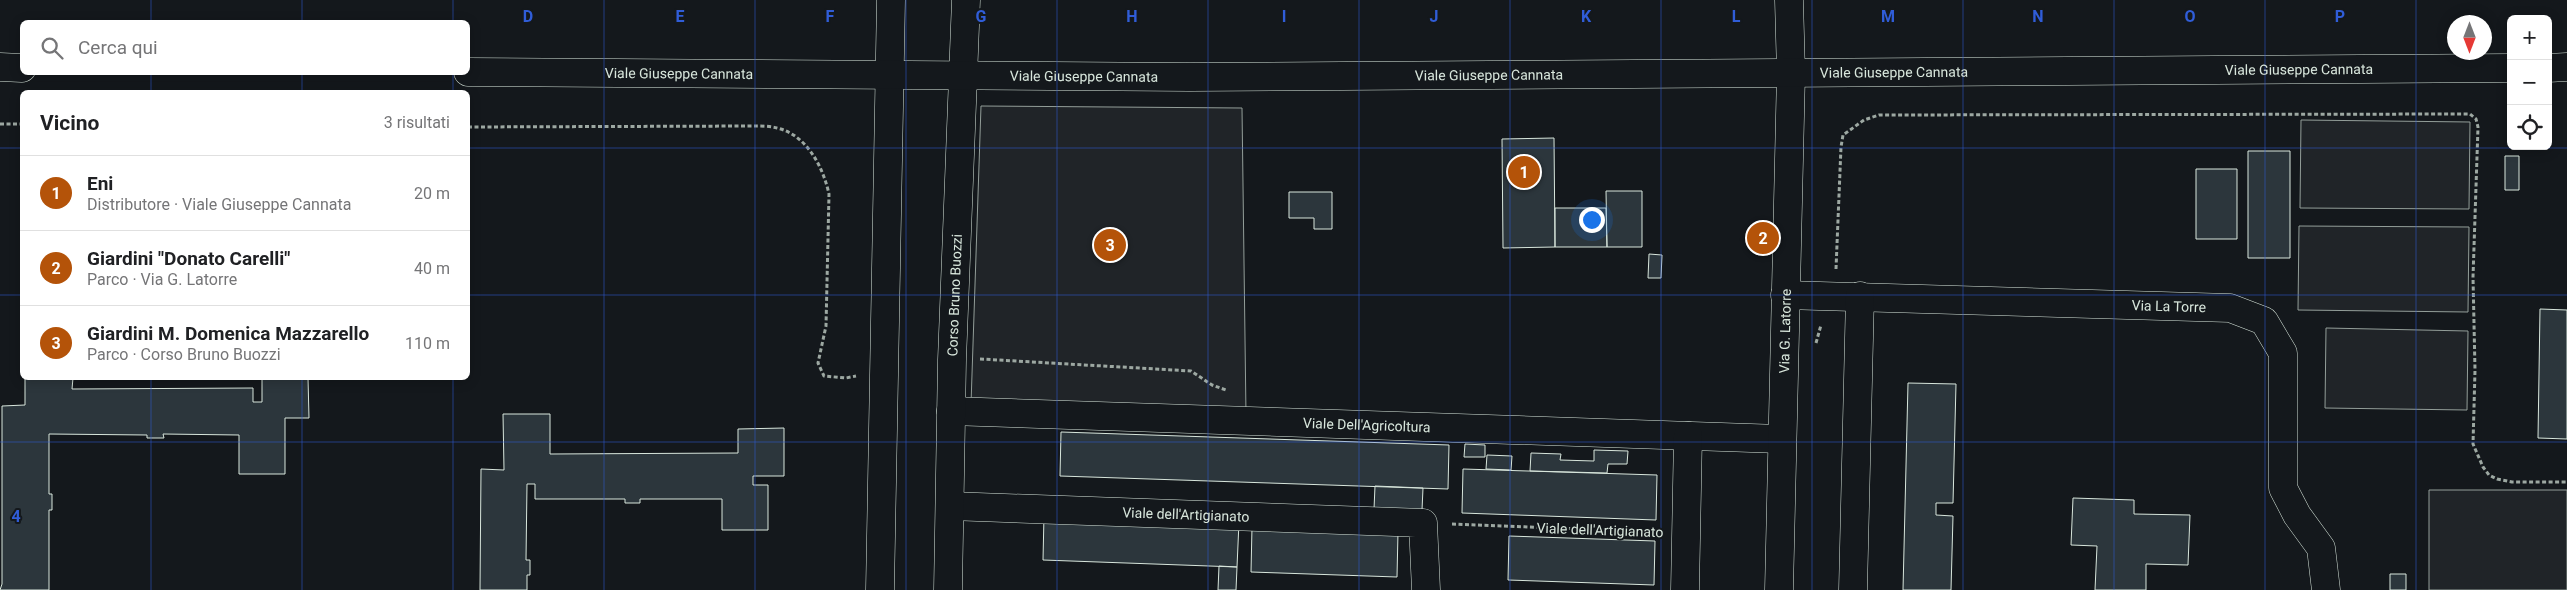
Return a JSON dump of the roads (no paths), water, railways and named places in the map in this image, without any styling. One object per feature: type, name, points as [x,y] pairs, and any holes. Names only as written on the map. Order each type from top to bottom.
[{"type":"street","points":[[880,590],[891,0]]},
{"type":"street","name":"Corso Bruno Buozzi","points":[[948,590],[952,360],[966,0]]},
{"type":"street","name":"Via G. Latorre","points":[[1778,590],[1791,73],[1789,0]]},
{"type":"street","points":[[0,67],[20,68]]},
{"type":"street","points":[[2552,68],[2567,67]]},
{"type":"street","name":"Viale Giuseppe Cannata","points":[[470,72],[1190,77],[2507,68]]},
{"type":"street","name":"Via La Torre","points":[[1785,295],[2230,308],[2264,321],[2283,353],[2283,488],[2297,515],[2321,548],[2326,590]]},
{"type":"street","points":[[1853,590],[1860,296]]},
{"type":"street","name":"Viale Dell'Agricoltura","points":[[951,411],[1782,439]]},
{"type":"street","points":[[1685,590],[1688,436]]},
{"type":"street","name":"Viale dell'Artigianato","points":[[950,506],[1423,523],[1426,590]]},
{"type":"place","name":"Eni","points":[[1524,172]]},
{"type":"place","name":"Giardini \"Donato Carelli\"","points":[[1763,238]]},
{"type":"place","name":"Giardini M. Domenica Mazzarello","points":[[1110,245]]}]
